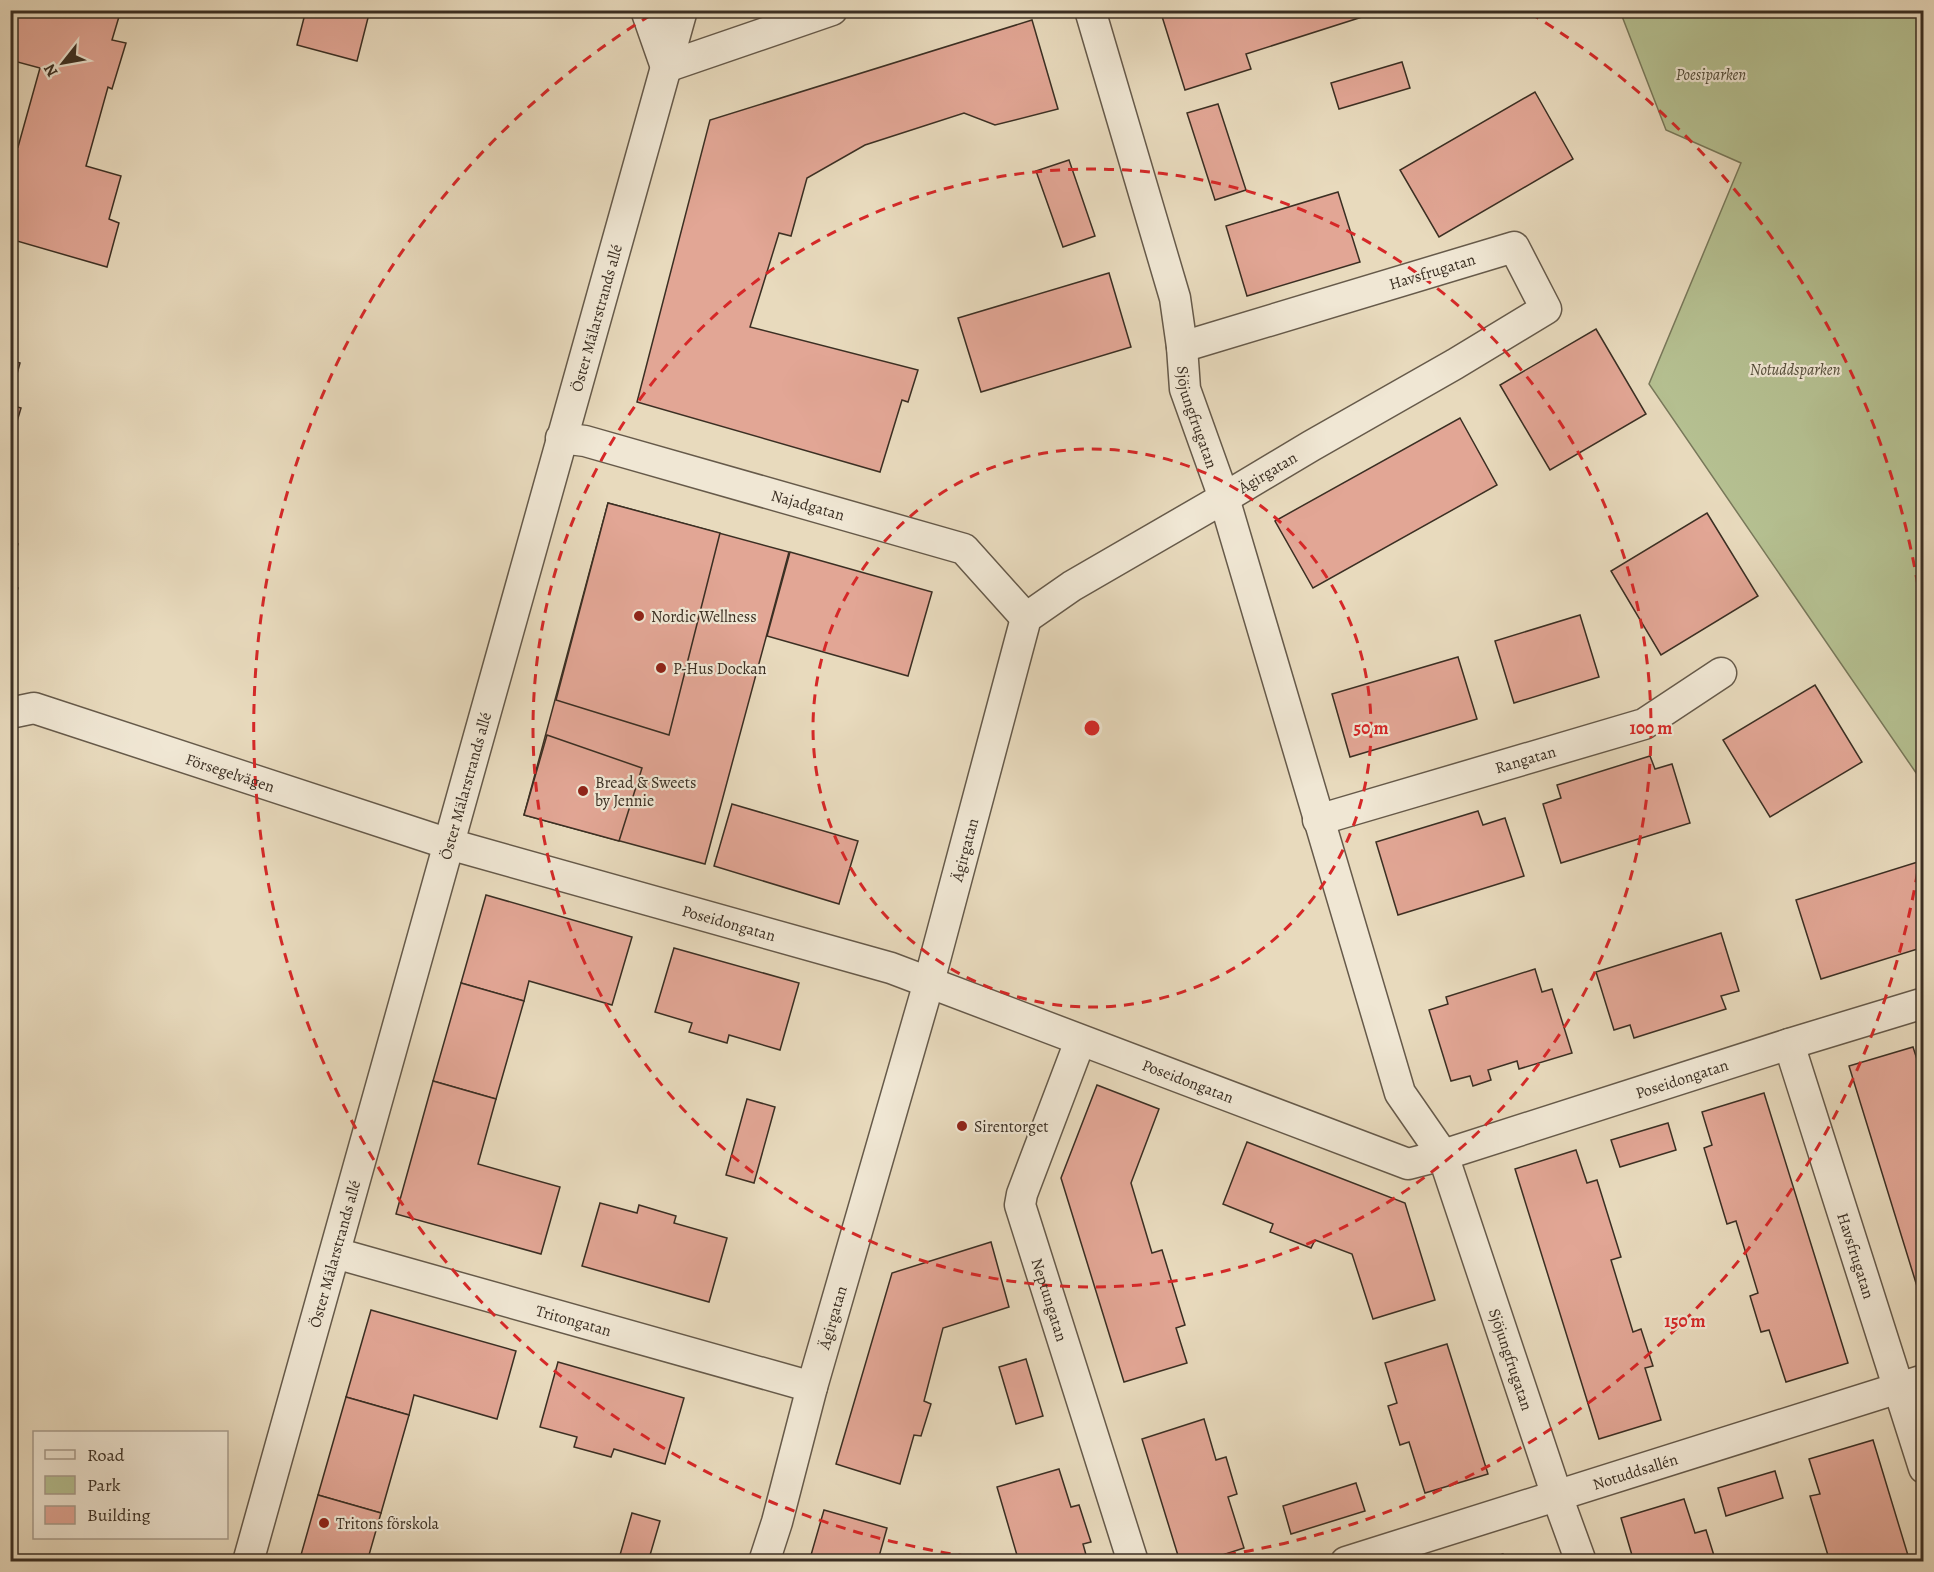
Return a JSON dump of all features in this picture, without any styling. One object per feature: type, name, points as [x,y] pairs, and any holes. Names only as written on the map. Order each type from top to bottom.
[{"type":"street","points":[[646,10],[666,67],[832,10]]},
{"type":"street","name":"Öster Mälarstrands allé","points":[[248,1562],[682,10]]},
{"type":"street","name":"Sjöjungfrugatan","points":[[1090,10],[1175,298],[1185,389],[1224,498],[1400,1093],[1443,1155],[1581,1562]]},
{"type":"street","name":"Havsfrugatan","points":[[1182,347],[1514,247],[1546,309],[1455,364]]},
{"type":"street","name":"Ägirgatan","points":[[764,1562],[929,982],[1026,618],[1072,586],[1455,364]]},
{"type":"street","name":"Najadgatan","points":[[561,438],[585,441],[964,549],[1026,618]]},
{"type":"street","name":"Rangatan","points":[[1318,820],[1644,724],[1721,673]]},
{"type":"street","name":"Försegelvägen","points":[[10,713],[34,708],[448,844]]},
{"type":"street","name":"Poseidongatan","points":[[448,844],[891,968],[1408,1164],[1443,1155],[1923,1003]]},
{"type":"street","name":"Neptungatan","points":[[1080,1041],[1022,1194],[1020,1205],[1133,1562]]},
{"type":"street","name":"Havsfrugatan","points":[[1789,1044],[1911,1384],[1923,1468]]},
{"type":"street","name":"Tritongatan","points":[[335,1253],[812,1387]]},
{"type":"street","name":"Notuddsallén","points":[[1346,1562],[1911,1384]]},
{"type":"green space","name":"Notuddsparken","points":[[1620,11],[1923,11],[1923,783],[1649,384],[1741,163],[1666,130]]},
{"type":"building","points":[[10,10],[121,10],[112,40],[126,43],[112,89],[108,87],[86,166],[121,176],[109,219],[119,223],[107,267],[10,239],[10,145],[18,147],[40,68],[10,60]]},
{"type":"building","points":[[306,10],[370,10],[357,61],[297,45]]},
{"type":"building","points":[[1160,10],[1384,10],[1246,54],[1251,69],[1185,90]]},
{"type":"building","points":[[1032,20],[1058,109],[995,125],[964,113],[865,145],[807,178],[791,236],[779,233],[750,327],[918,370],[908,402],[902,400],[880,472],[637,402],[710,120]]},
{"type":"building","points":[[1402,62],[1410,88],[1339,109],[1331,83]]},
{"type":"building","points":[[1535,92],[1573,159],[1439,237],[1400,170]]},
{"type":"building","points":[[1218,104],[1246,190],[1215,200],[1187,113]]},
{"type":"building","points":[[1069,160],[1095,236],[1063,247],[1036,171]]},
{"type":"building","points":[[1338,192],[1360,262],[1247,296],[1226,226]]},
{"type":"building","points":[[1109,273],[1131,347],[981,392],[958,318]]},
{"type":"building","points":[[1596,329],[1646,414],[1550,470],[1500,385]]},
{"type":"building","points":[[10,360],[20,363],[10,399]]},
{"type":"building","points":[[10,405],[21,408],[10,445]]},
{"type":"building","points":[[1460,418],[1497,485],[1313,588],[1275,521]]},
{"type":"building","name":"P-Hus Dockan","points":[[608,503],[789,552],[705,864],[524,815]]},
{"type":"building","name":"Nordic Wellness","points":[[608,503],[720,533],[669,735],[556,700]]},
{"type":"building","points":[[1707,513],[1758,596],[1661,655],[1611,571]]},
{"type":"building","points":[[10,541],[18,544],[10,569]]},
{"type":"building","points":[[790,552],[932,592],[908,676],[767,636]]},
{"type":"building","points":[[10,586],[18,588],[10,613]]},
{"type":"building","points":[[1580,615],[1599,677],[1514,703],[1495,641]]},
{"type":"building","points":[[1458,657],[1477,719],[1350,757],[1332,694]]},
{"type":"building","points":[[1815,685],[1862,762],[1770,817],[1723,740]]},
{"type":"building","name":"Bread & Sweets by Jennie","points":[[547,735],[642,768],[619,841],[524,815]]},
{"type":"building","points":[[1650,756],[1655,769],[1672,764],[1690,823],[1561,863],[1543,804],[1561,798],[1557,785]]},
{"type":"building","points":[[732,804],[858,841],[839,904],[714,866]]},
{"type":"building","points":[[1478,811],[1483,825],[1505,818],[1524,876],[1398,915],[1376,842]]},
{"type":"building","points":[[1924,860],[1924,947],[1821,979],[1796,900]]},
{"type":"building","points":[[486,895],[632,937],[612,1005],[529,981],[524,1001],[461,983]]},
{"type":"building","points":[[1721,933],[1739,991],[1721,996],[1726,1009],[1634,1038],[1630,1025],[1614,1030],[1596,972]]},
{"type":"building","points":[[674,948],[799,983],[780,1050],[729,1035],[727,1043],[689,1032],[692,1023],[655,1012]]},
{"type":"building","points":[[1535,969],[1542,992],[1552,989],[1572,1053],[1519,1069],[1517,1061],[1488,1070],[1491,1080],[1473,1086],[1470,1076],[1451,1081],[1429,1010],[1448,1004],[1446,997]]},
{"type":"building","points":[[461,983],[524,1001],[496,1099],[433,1081]]},
{"type":"building","points":[[1913,1047],[1924,1081],[1924,1309],[1849,1066]]},
{"type":"building","points":[[433,1081],[496,1099],[478,1164],[560,1187],[541,1254],[396,1214]]},
{"type":"building","points":[[1097,1085],[1159,1109],[1131,1183],[1152,1253],[1162,1250],[1185,1325],[1176,1328],[1187,1363],[1124,1382],[1061,1178]]},
{"type":"building","points":[[1764,1093],[1848,1363],[1786,1382],[1769,1330],[1761,1332],[1750,1296],[1758,1293],[1736,1221],[1727,1224],[1704,1148],[1712,1145],[1702,1112]]},
{"type":"building","points":[[747,1099],[775,1107],[754,1183],[726,1175]]},
{"type":"building","points":[[1668,1123],[1676,1150],[1620,1167],[1611,1140]]},
{"type":"building","points":[[1247,1142],[1405,1203],[1435,1300],[1373,1319],[1352,1254],[1315,1240],[1311,1248],[1270,1232],[1273,1224],[1223,1204]]},
{"type":"building","points":[[1576,1150],[1587,1183],[1597,1180],[1621,1257],[1611,1260],[1633,1332],[1641,1329],[1653,1366],[1645,1368],[1661,1420],[1599,1439],[1515,1169]]},
{"type":"building","points":[[600,1203],[637,1213],[639,1205],[676,1216],[674,1223],[727,1238],[709,1302],[582,1266]]},
{"type":"building","points":[[991,1242],[1009,1307],[943,1328],[924,1401],[931,1404],[921,1436],[914,1435],[900,1484],[836,1464],[892,1273]]},
{"type":"building","points":[[371,1310],[516,1351],[497,1419],[414,1395],[409,1415],[346,1397]]},
{"type":"building","points":[[1447,1344],[1488,1474],[1425,1493],[1409,1442],[1400,1445],[1388,1406],[1397,1403],[1385,1363]]},
{"type":"building","points":[[1026,1359],[1043,1416],[1016,1424],[999,1367]]},
{"type":"building","points":[[558,1362],[684,1398],[665,1464],[614,1449],[611,1457],[574,1447],[577,1437],[540,1427]]},
{"type":"building","points":[[346,1397],[409,1415],[381,1513],[318,1495]]},
{"type":"building","points":[[1204,1419],[1216,1460],[1226,1457],[1237,1494],[1228,1497],[1244,1548],[1201,1562],[1180,1562],[1142,1439]]},
{"type":"building","points":[[1873,1440],[1910,1562],[1830,1562],[1810,1496],[1820,1494],[1809,1459]]},
{"type":"building","points":[[1059,1469],[1071,1507],[1079,1505],[1091,1542],[1083,1544],[1088,1562],[1019,1562],[997,1487]]},
{"type":"building","points":[[1775,1471],[1783,1498],[1726,1516],[1718,1488]]},
{"type":"building","points":[[1356,1483],[1365,1511],[1291,1534],[1283,1506]]},
{"type":"building","points":[[318,1495],[381,1513],[367,1562],[299,1562]]},
{"type":"building","points":[[1684,1499],[1695,1533],[1706,1530],[1716,1562],[1634,1562],[1621,1518]]},
{"type":"building","points":[[824,1510],[887,1528],[878,1560],[882,1562],[809,1562]]},
{"type":"building","points":[[632,1513],[660,1521],[648,1562],[618,1562]]},
{"type":"building","points":[[1503,1554],[1507,1562],[1478,1562]]},
{"type":"place","name":"Nordic Wellness","points":[[639,616]]},
{"type":"place","name":"P-Hus Dockan","points":[[661,668]]},
{"type":"place","name":"Bread & Sweets by Jennie","points":[[583,791]]},
{"type":"place","name":"Sirentorget","points":[[962,1126]]},
{"type":"place","name":"Tritons förskola","points":[[324,1523]]},
{"type":"park label","name":"Poesiparken","points":[[1711,74]]}]
